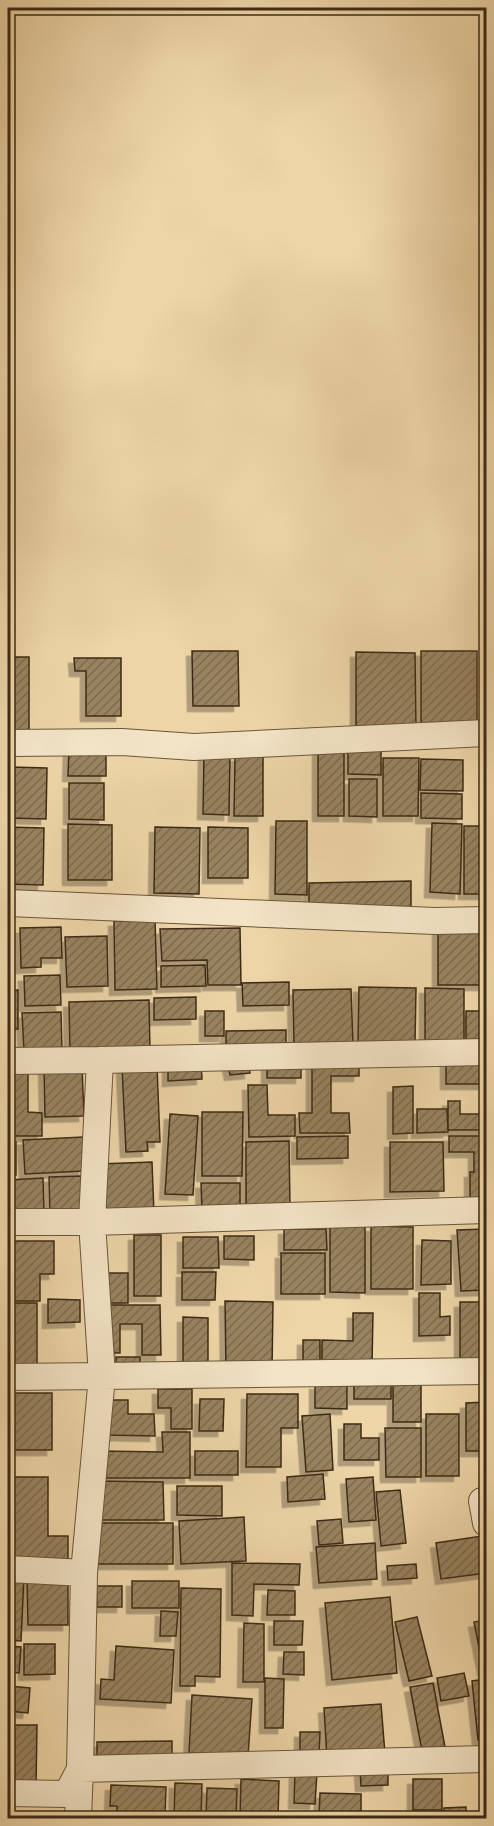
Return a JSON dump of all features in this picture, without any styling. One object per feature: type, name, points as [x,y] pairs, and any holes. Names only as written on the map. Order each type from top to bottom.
[{"type":"street","points":[[8,743],[122,742],[194,747],[486,733]]},
{"type":"street","points":[[8,903],[435,921],[486,920]]},
{"type":"street","points":[[8,1061],[486,1052]]},
{"type":"street","points":[[78,1818],[84,1573],[102,1376],[92,1222],[100,1060]]},
{"type":"street","points":[[8,1222],[92,1222],[486,1210]]},
{"type":"street","points":[[8,1377],[486,1371]]},
{"type":"street","points":[[8,1569],[84,1573]]},
{"type":"street","points":[[80,1769],[486,1759]]},
{"type":"street","points":[[8,1793],[67,1794],[80,1769]]},
{"type":"building","points":[[192,651],[238,651],[239,706],[193,706]]},
{"type":"building","points":[[421,651],[477,651],[477,728],[421,728]]},
{"type":"building","points":[[356,652],[415,653],[416,728],[356,728]]},
{"type":"building","points":[[8,657],[29,657],[29,731],[8,731]]},
{"type":"building","points":[[74,658],[121,658],[121,716],[86,716],[86,671],[75,671]]},
{"type":"building","points":[[348,745],[381,745],[381,775],[348,774]]},
{"type":"building","points":[[318,746],[344,747],[344,816],[318,816]]},
{"type":"building","points":[[69,748],[106,748],[106,776],[68,776]]},
{"type":"building","points":[[204,753],[230,753],[229,815],[203,814]]},
{"type":"building","points":[[235,756],[263,757],[263,816],[234,816]]},
{"type":"building","points":[[383,758],[419,758],[418,816],[383,816]]},
{"type":"building","points":[[421,759],[463,760],[463,791],[420,790]]},
{"type":"building","points":[[8,767],[47,768],[46,819],[8,818]]},
{"type":"building","points":[[349,779],[377,779],[377,817],[349,816]]},
{"type":"building","points":[[69,783],[104,783],[104,820],[69,819]]},
{"type":"building","points":[[421,793],[462,794],[462,819],[421,818]]},
{"type":"building","points":[[276,821],[307,821],[307,895],[275,894]]},
{"type":"building","points":[[432,823],[462,824],[460,894],[430,892]]},
{"type":"building","points":[[68,824],[112,825],[112,880],[68,880]]},
{"type":"building","points":[[464,826],[486,826],[486,894],[464,894]]},
{"type":"building","points":[[8,827],[44,828],[43,885],[8,884]]},
{"type":"building","points":[[155,827],[200,828],[199,894],[154,893]]},
{"type":"building","points":[[208,827],[248,828],[248,878],[208,878]]},
{"type":"building","points":[[411,881],[411,907],[309,909],[309,883]]},
{"type":"building","points":[[155,920],[157,989],[115,990],[114,921]]},
{"type":"building","points":[[438,925],[486,925],[486,985],[438,985]]},
{"type":"building","points":[[61,927],[62,958],[41,958],[41,967],[21,968],[20,928]]},
{"type":"building","points":[[240,928],[241,985],[208,985],[207,960],[162,961],[160,929]]},
{"type":"building","points":[[107,936],[108,986],[67,987],[65,937]]},
{"type":"building","points":[[205,965],[206,986],[161,987],[161,966]]},
{"type":"building","points":[[60,975],[61,1005],[25,1006],[24,976]]},
{"type":"building","points":[[289,982],[289,1005],[243,1006],[242,983]]},
{"type":"building","points":[[359,987],[416,988],[415,1044],[358,1042]]},
{"type":"building","points":[[425,988],[464,989],[464,1048],[425,1048]]},
{"type":"building","points":[[351,989],[353,1044],[294,1046],[293,990]]},
{"type":"building","points":[[8,990],[18,990],[18,1029],[8,1029]]},
{"type":"building","points":[[196,997],[196,1019],[154,1020],[154,998]]},
{"type":"building","points":[[149,1000],[150,1051],[70,1053],[69,1002]]},
{"type":"building","points":[[205,1011],[224,1011],[224,1036],[205,1036]]},
{"type":"building","points":[[466,1011],[486,1011],[486,1043],[466,1043]]},
{"type":"building","points":[[61,1012],[62,1051],[24,1052],[22,1013]]},
{"type":"building","points":[[286,1030],[286,1049],[226,1050],[226,1031]]},
{"type":"building","points":[[446,1058],[484,1058],[484,1084],[446,1084]]},
{"type":"building","points":[[359,1060],[359,1076],[331,1076],[331,1113],[349,1113],[350,1133],[300,1133],[299,1113],[312,1113],[312,1061]]},
{"type":"building","points":[[301,1061],[301,1078],[267,1078],[267,1062]]},
{"type":"building","points":[[248,1062],[250,1073],[230,1075],[228,1065]]},
{"type":"building","points":[[201,1064],[202,1079],[168,1081],[168,1066]]},
{"type":"building","points":[[157,1066],[160,1142],[147,1142],[148,1151],[126,1152],[122,1067]]},
{"type":"building","points":[[44,1067],[82,1067],[84,1116],[45,1117]]},
{"type":"building","points":[[8,1071],[28,1072],[28,1112],[42,1113],[42,1136],[8,1136]]},
{"type":"building","points":[[248,1085],[267,1085],[268,1115],[295,1115],[295,1136],[249,1137]]},
{"type":"building","points":[[413,1086],[413,1133],[393,1134],[393,1087]]},
{"type":"building","points":[[448,1101],[460,1101],[460,1114],[486,1114],[486,1130],[448,1130]]},
{"type":"building","points":[[417,1109],[447,1109],[448,1132],[417,1133]]},
{"type":"building","points":[[202,1112],[243,1112],[242,1176],[202,1176]]},
{"type":"building","points":[[170,1114],[198,1116],[193,1195],[165,1194]]},
{"type":"building","points":[[348,1136],[348,1158],[297,1159],[297,1137]]},
{"type":"building","points":[[449,1136],[486,1136],[486,1198],[470,1198],[470,1172],[474,1172],[474,1152],[449,1152]]},
{"type":"building","points":[[83,1137],[84,1171],[25,1174],[23,1140]]},
{"type":"building","points":[[289,1141],[290,1207],[246,1207],[246,1142]]},
{"type":"building","points":[[8,1142],[16,1142],[16,1175],[8,1175]]},
{"type":"building","points":[[390,1142],[443,1142],[444,1191],[390,1192]]},
{"type":"building","points":[[152,1162],[154,1214],[102,1216],[99,1164]]},
{"type":"building","points":[[81,1176],[83,1214],[50,1215],[49,1177]]},
{"type":"building","points":[[43,1178],[44,1214],[8,1215],[8,1180]]},
{"type":"building","points":[[201,1183],[240,1183],[240,1209],[202,1210]]},
{"type":"building","points":[[330,1224],[365,1224],[365,1293],[330,1292]]},
{"type":"building","points":[[371,1226],[413,1227],[413,1289],[371,1289]]},
{"type":"building","points":[[284,1229],[326,1229],[327,1250],[284,1250]]},
{"type":"building","points":[[486,1229],[486,1290],[461,1291],[457,1230]]},
{"type":"building","points":[[134,1235],[161,1235],[161,1296],[134,1296]]},
{"type":"building","points":[[224,1236],[254,1236],[254,1260],[224,1259]]},
{"type":"building","points":[[183,1237],[218,1237],[219,1268],[183,1268]]},
{"type":"building","points":[[422,1240],[451,1241],[451,1284],[421,1285]]},
{"type":"building","points":[[8,1241],[54,1241],[54,1274],[40,1274],[40,1301],[8,1301]]},
{"type":"building","points":[[281,1253],[325,1253],[325,1294],[281,1294]]},
{"type":"building","points":[[182,1272],[216,1272],[215,1300],[182,1300]]},
{"type":"building","points":[[104,1273],[128,1273],[128,1303],[104,1303]]},
{"type":"building","points":[[419,1293],[440,1293],[440,1317],[450,1316],[450,1335],[419,1336]]},
{"type":"building","points":[[48,1299],[80,1300],[80,1322],[48,1323]]},
{"type":"building","points":[[225,1301],[273,1302],[272,1371],[226,1370]]},
{"type":"building","points":[[460,1302],[486,1302],[486,1365],[460,1366]]},
{"type":"building","points":[[8,1303],[37,1303],[37,1369],[8,1369]]},
{"type":"building","points":[[102,1305],[160,1305],[161,1355],[142,1355],[142,1324],[120,1324],[120,1353],[101,1353]]},
{"type":"building","points":[[353,1313],[373,1313],[372,1365],[322,1365],[322,1340],[353,1341]]},
{"type":"building","points":[[183,1317],[208,1318],[208,1366],[183,1365]]},
{"type":"building","points":[[303,1340],[320,1340],[320,1364],[303,1364]]},
{"type":"building","points":[[116,1357],[140,1357],[140,1372],[116,1371]]},
{"type":"building","points":[[354,1380],[391,1380],[391,1399],[354,1399]]},
{"type":"building","points":[[393,1383],[421,1383],[421,1422],[393,1422]]},
{"type":"building","points":[[315,1384],[347,1385],[347,1409],[315,1408]]},
{"type":"building","points":[[158,1389],[192,1389],[192,1429],[171,1429],[171,1408],[158,1408]]},
{"type":"building","points":[[8,1393],[52,1393],[52,1450],[8,1450]]},
{"type":"building","points":[[247,1394],[298,1394],[298,1428],[281,1428],[281,1467],[246,1467]]},
{"type":"building","points":[[200,1399],[224,1399],[223,1431],[199,1431]]},
{"type":"building","points":[[105,1400],[128,1400],[128,1414],[154,1414],[155,1436],[104,1435]]},
{"type":"building","points":[[486,1402],[486,1451],[466,1451],[466,1403]]},
{"type":"building","points":[[330,1414],[333,1470],[306,1472],[302,1416]]},
{"type":"building","points":[[426,1414],[459,1414],[459,1476],[426,1476]]},
{"type":"building","points":[[344,1424],[361,1424],[361,1438],[379,1438],[379,1460],[344,1460]]},
{"type":"building","points":[[385,1428],[421,1428],[421,1477],[386,1477]]},
{"type":"building","points":[[162,1432],[190,1432],[190,1478],[101,1478],[101,1451],[163,1452]]},
{"type":"building","points":[[195,1451],[238,1451],[238,1475],[195,1475]]},
{"type":"building","points":[[323,1474],[325,1499],[288,1502],[287,1477]]},
{"type":"building","points":[[8,1477],[48,1477],[48,1536],[68,1536],[68,1565],[11,1565],[11,1506],[8,1506]]},
{"type":"building","points":[[373,1477],[376,1520],[349,1522],[346,1479]]},
{"type":"building","points":[[97,1481],[163,1482],[164,1520],[97,1520]]},
{"type":"building","points":[[177,1486],[222,1486],[222,1516],[177,1515]]},
{"type":"building","points":[[400,1490],[406,1543],[381,1546],[376,1492]]},
{"type":"building","points":[[244,1517],[246,1561],[181,1564],[179,1521]]},
{"type":"building","points":[[341,1519],[343,1543],[319,1545],[317,1521]]},
{"type":"building","points":[[95,1523],[173,1523],[173,1564],[95,1564]]},
{"type":"building","points":[[482,1536],[486,1573],[441,1579],[436,1543]]},
{"type":"building","points":[[375,1543],[377,1579],[319,1583],[316,1547]]},
{"type":"building","points":[[232,1563],[300,1564],[299,1585],[254,1584],[253,1616],[232,1615]]},
{"type":"building","points":[[416,1564],[417,1578],[388,1580],[387,1566]]},
{"type":"building","points":[[8,1576],[24,1576],[21,1641],[8,1640]]},
{"type":"building","points":[[27,1578],[68,1579],[68,1625],[28,1625]]},
{"type":"building","points":[[132,1581],[179,1581],[179,1608],[132,1608]]},
{"type":"building","points":[[96,1586],[122,1586],[122,1607],[97,1607]]},
{"type":"building","points":[[181,1588],[221,1589],[220,1677],[195,1676],[195,1686],[180,1686]]},
{"type":"building","points":[[268,1590],[295,1591],[295,1615],[267,1615]]},
{"type":"building","points":[[390,1597],[397,1673],[332,1680],[325,1603]]},
{"type":"building","points":[[161,1611],[178,1612],[176,1636],[160,1636]]},
{"type":"building","points":[[417,1617],[432,1676],[409,1681],[395,1622]]},
{"type":"building","points":[[486,1620],[486,1673],[484,1673],[474,1622]]},
{"type":"building","points":[[274,1621],[303,1621],[302,1645],[274,1645]]},
{"type":"building","points":[[244,1623],[264,1624],[264,1682],[243,1682]]},
{"type":"building","points":[[24,1644],[55,1644],[55,1674],[24,1675]]},
{"type":"building","points":[[8,1646],[21,1647],[19,1673],[8,1672]]},
{"type":"building","points":[[116,1646],[174,1650],[171,1703],[100,1699],[101,1679],[114,1680]]},
{"type":"building","points":[[284,1652],[304,1652],[304,1675],[283,1674]]},
{"type":"building","points":[[464,1673],[469,1696],[441,1701],[437,1678]]},
{"type":"building","points":[[265,1678],[284,1679],[283,1728],[265,1728]]},
{"type":"building","points":[[486,1679],[486,1739],[478,1740],[472,1681]]},
{"type":"building","points":[[433,1683],[445,1747],[422,1751],[410,1687]]},
{"type":"building","points":[[8,1686],[30,1688],[28,1713],[8,1711]]},
{"type":"building","points":[[192,1695],[252,1699],[248,1756],[189,1753]]},
{"type":"building","points":[[381,1704],[385,1754],[327,1758],[324,1708]]},
{"type":"building","points":[[8,1725],[37,1725],[36,1786],[8,1786]]},
{"type":"building","points":[[300,1732],[320,1732],[319,1755],[300,1754]]},
{"type":"building","points":[[172,1741],[172,1761],[97,1763],[97,1742]]},
{"type":"building","points":[[388,1769],[388,1785],[361,1786],[360,1770]]},
{"type":"building","points":[[295,1772],[317,1772],[315,1804],[294,1803]]},
{"type":"building","points":[[241,1779],[279,1781],[278,1818],[240,1818]]},
{"type":"building","points":[[413,1779],[442,1779],[442,1810],[413,1810]]},
{"type":"building","points":[[175,1783],[202,1784],[201,1818],[174,1818]]},
{"type":"building","points":[[111,1785],[166,1787],[165,1818],[117,1818],[117,1806],[110,1806]]},
{"type":"building","points":[[207,1788],[237,1789],[236,1818],[206,1818]]},
{"type":"building","points":[[320,1793],[361,1794],[361,1818],[319,1818]]},
{"type":"building","points":[[466,1807],[466,1818],[444,1818],[444,1808]]}]
